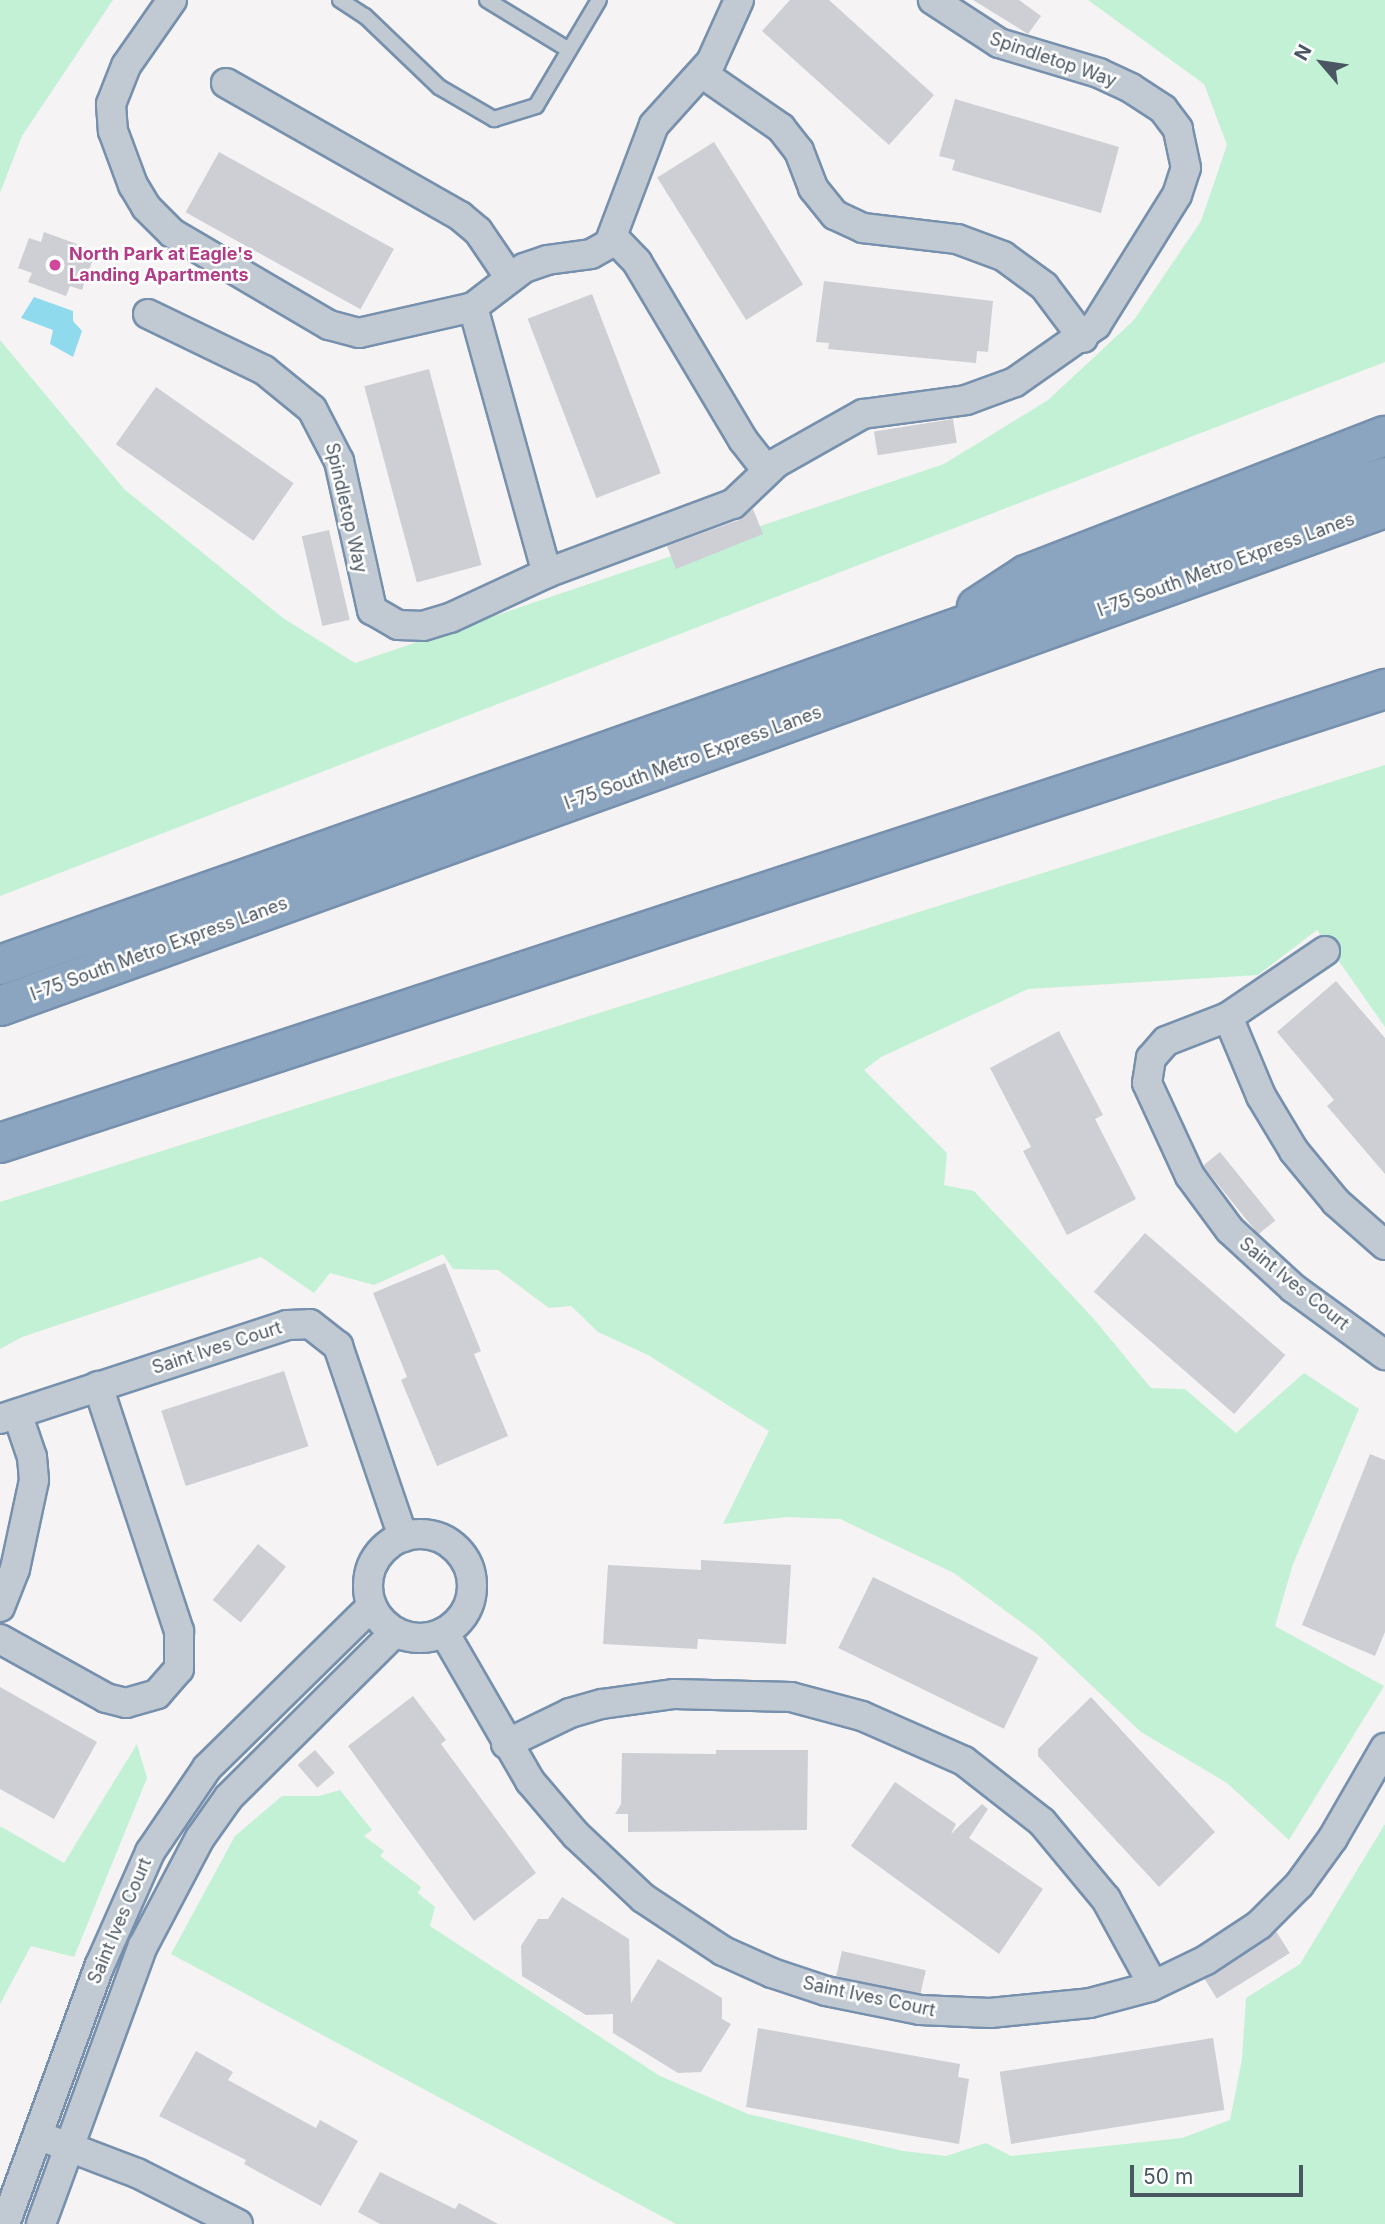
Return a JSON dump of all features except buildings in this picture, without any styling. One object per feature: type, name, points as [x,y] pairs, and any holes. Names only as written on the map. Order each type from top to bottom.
[{"type":"highway","points":[[926,640],[1026,575],[1385,436]]},
{"type":"highway","points":[[0,965],[1385,477]]},
{"type":"highway","name":"I-75 South Metro Express Lanes","points":[[0,1006],[1385,508]]},
{"type":"highway","points":[[0,1143],[1385,689]]},
{"type":"street","points":[[172,0],[126,66],[111,104],[113,131],[133,185],[146,207],[172,233],[343,331],[375,332],[473,307],[510,278],[537,263],[591,254],[614,238],[654,125],[703,74],[739,0]]},
{"type":"street","name":"Spindletop Way","points":[[148,314],[264,370],[312,409],[339,461],[367,601],[380,617],[411,627],[435,623],[547,573],[733,504],[766,471],[863,414],[983,394],[1028,374],[1083,338],[1102,317],[1177,195],[1186,160],[1178,129],[1163,109],[1130,88],[1099,73],[999,43],[933,0]]},
{"type":"street","points":[[703,74],[781,128],[799,151],[818,196],[835,215],[863,228],[957,239],[1003,256],[1044,286],[1083,338]]},
{"type":"street","points":[[226,83],[460,216],[486,240],[510,278]]},
{"type":"street","points":[[614,238],[637,262],[743,440],[766,471]]},
{"type":"street","points":[[473,307],[547,573]]},
{"type":"street","name":"Saint Ives Court","points":[[1325,951],[1228,1017],[1172,1038],[1151,1058],[1147,1083],[1168,1135],[1202,1195],[1243,1245],[1385,1355]]},
{"type":"street","points":[[1228,1017],[1261,1097],[1294,1151],[1336,1202],[1385,1245]]},
{"type":"street","name":"Saint Ives Court","points":[[0,1607],[15,1569],[34,1480],[32,1457],[8,1416],[287,1325],[302,1323],[318,1328],[338,1346],[403,1537]]},
{"type":"street","points":[[0,1639],[106,1698],[126,1703],[157,1694],[179,1669],[179,1631],[98,1386]]},
{"type":"street","points":[[403,1537],[439,1538],[456,1549],[467,1564],[469,1601],[459,1620],[444,1632],[420,1638],[395,1632],[372,1606],[368,1585],[372,1566],[384,1549],[403,1537]]},
{"type":"street","name":"Saint Ives Court","points":[[5,2224],[135,1879],[207,1768],[372,1606]]},
{"type":"street","name":"Saint Ives Court","points":[[41,2224],[139,1956],[169,1895],[215,1815],[289,1736],[395,1632]]},
{"type":"street","name":"Saint Ives Court","points":[[444,1632],[506,1744],[559,1816],[625,1883],[723,1951],[781,1976],[853,1997],[945,2013],[1090,2003],[1153,1985],[1245,1935],[1285,1900],[1333,1838],[1385,1748]]},
{"type":"street","points":[[506,1744],[541,1725],[602,1704],[674,1694],[791,1697],[871,1719],[964,1761],[1042,1822],[1106,1899],[1153,1985]]},
{"type":"street","points":[[266,1708],[289,1736]]},
{"type":"street","points":[[135,1879],[169,1895]]},
{"type":"street","points":[[37,2137],[69,2146],[177,2191],[238,2224]]},
{"type":"lane","points":[[340,0],[365,16],[439,87],[494,119],[536,106],[599,0]]},
{"type":"lane","points":[[487,0],[569,50]]},
{"type":"green space","points":[[0,0],[113,0],[22,136],[0,193]]},
{"type":"green space","points":[[1088,0],[1385,0],[1385,362],[0,896],[0,340],[124,489],[283,618],[355,663],[944,464],[1048,400],[1134,320],[1201,221],[1227,145],[1204,84]]},
{"type":"green space","points":[[1385,765],[1385,1027],[1317,930],[1258,975],[1028,989],[881,1057],[864,1070],[947,1153],[944,1185],[974,1191],[1093,1318],[1151,1388],[1185,1389],[1236,1433],[1304,1373],[1359,1409],[1293,1564],[1275,1626],[1384,1686],[1289,1840],[1227,1783],[1141,1732],[1037,1634],[954,1573],[840,1519],[786,1517],[723,1524],[769,1431],[648,1355],[598,1332],[571,1306],[549,1308],[498,1270],[453,1269],[443,1254],[374,1285],[330,1273],[314,1293],[261,1257],[22,1337],[0,1349],[0,1202]]},
{"type":"green space","points":[[137,1744],[147,1778],[74,1957],[31,1946],[0,2004],[0,1826],[64,1863]]},
{"type":"green space","points":[[340,1790],[372,1830],[364,1836],[384,1851],[380,1856],[421,1887],[418,1893],[435,1907],[430,1926],[660,2076],[748,2114],[903,2151],[946,2156],[986,2143],[1011,2156],[1182,2138],[1230,2120],[1242,2059],[1246,1998],[1300,1964],[1385,1824],[1385,2224],[676,2224],[171,1954],[235,1836],[282,1796],[319,1796]]},
{"type":"water","points":[[34,297],[73,311],[73,321],[82,331],[73,357],[50,344],[53,330],[21,318]]},
{"type":"place","name":"North Park at Eagle's Landing Apartments","points":[[55,265]]}]
